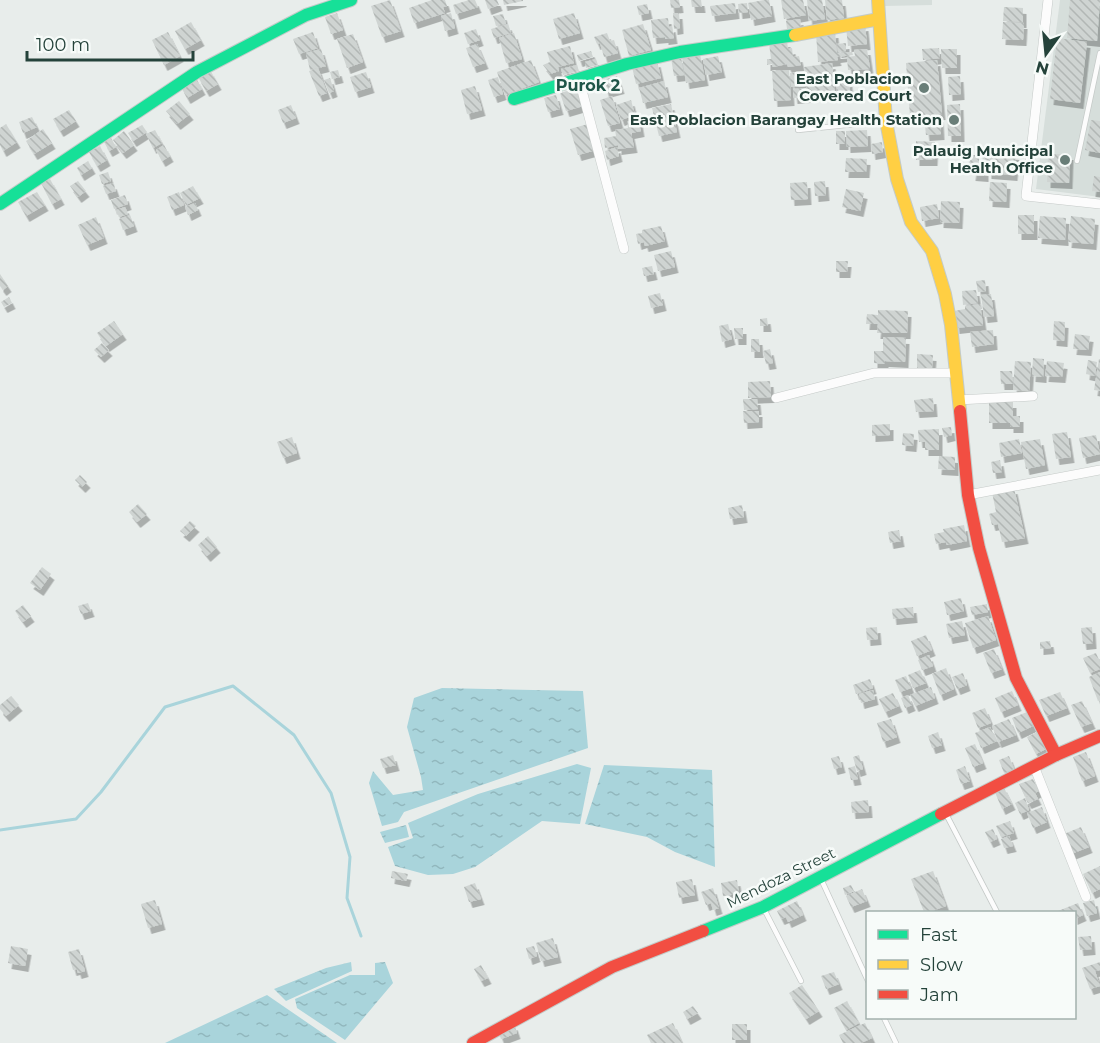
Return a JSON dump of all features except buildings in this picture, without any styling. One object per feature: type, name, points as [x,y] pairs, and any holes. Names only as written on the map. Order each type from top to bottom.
[{"type":"street","points":[[0,204],[197,72],[306,15],[351,0]]},
{"type":"street","points":[[878,0],[886,120],[897,179],[911,222],[932,251],[945,294],[951,325],[968,495],[978,548],[1016,678],[1056,755]]},
{"type":"street","points":[[1048,0],[1026,196],[1100,204]]},
{"type":"street","points":[[514,99],[627,64],[680,52],[879,19]]},
{"type":"street","points":[[579,79],[624,249]]},
{"type":"street","points":[[776,398],[874,373],[956,373]]},
{"type":"street","points":[[958,400],[1033,396]]},
{"type":"street","points":[[968,495],[1100,470]]},
{"type":"street","name":"Mendoza Street","points":[[472,1043],[612,967],[763,907],[1034,766],[1100,736]]},
{"type":"street","points":[[1034,766],[1086,897]]},
{"type":"lane","points":[[1077,161],[1100,53]]},
{"type":"lane","points":[[798,130],[886,120]]},
{"type":"lane","points":[[945,812],[996,911]]},
{"type":"lane","points":[[819,877],[866,979]]},
{"type":"lane","points":[[763,907],[801,981]]},
{"type":"lane","points":[[885,1019],[896,1043]]},
{"type":"shaded area","points":[[884,0],[932,0],[932,5],[884,6]]},
{"type":"shaded area","points":[[1060,0],[1100,0],[1100,197],[1036,189]]},
{"type":"water","points":[[442,688],[583,691],[588,748],[404,812],[398,822],[382,826],[369,783],[373,771],[393,795],[423,790],[407,727],[414,698]]},
{"type":"water","points":[[577,764],[591,768],[580,824],[542,821],[475,867],[453,874],[428,875],[395,866],[388,847],[413,838],[408,823],[478,794]]},
{"type":"water","points":[[604,765],[712,770],[715,867],[675,852],[647,837],[585,824]]},
{"type":"water","points":[[406,825],[409,837],[385,843],[380,832]]},
{"type":"water","points":[[351,962],[352,971],[286,1001],[274,989],[326,968]]},
{"type":"water","points":[[385,962],[393,983],[345,1040],[297,1008],[295,999],[350,975],[375,975],[375,963]]},
{"type":"water","points":[[267,995],[337,1043],[165,1043]]},
{"type":"waterway","points":[[0,830],[76,819],[101,792],[165,707],[233,686],[294,735],[331,793],[350,857],[347,898],[361,936]]},
{"type":"traffic: fast","points":[[0,204],[197,72],[306,15],[351,0]]},
{"type":"traffic: fast","points":[[514,99],[627,64],[680,52],[795,35]]},
{"type":"traffic: fast","points":[[703,931],[763,907],[941,814]]},
{"type":"traffic: slow","points":[[878,0],[886,121],[897,179],[911,222],[932,251],[945,294],[951,325],[960,411]]},
{"type":"traffic: slow","points":[[795,35],[879,19]]},
{"type":"traffic: jam","points":[[960,411],[968,495],[979,548],[1016,678],[1056,755]]},
{"type":"traffic: jam","points":[[941,814],[1056,755],[1100,736]]},
{"type":"traffic: jam","points":[[473,1043],[612,967],[703,931]]},
{"type":"place","name":"East Poblacion Covered Court","points":[[924,88]]},
{"type":"place","name":"East Poblacion Barangay Health Station","points":[[954,120]]},
{"type":"place","name":"Palauig Municipal Health Office","points":[[1065,160]]},
{"type":"district","name":"Purok 2","points":[[588,85]]}]
